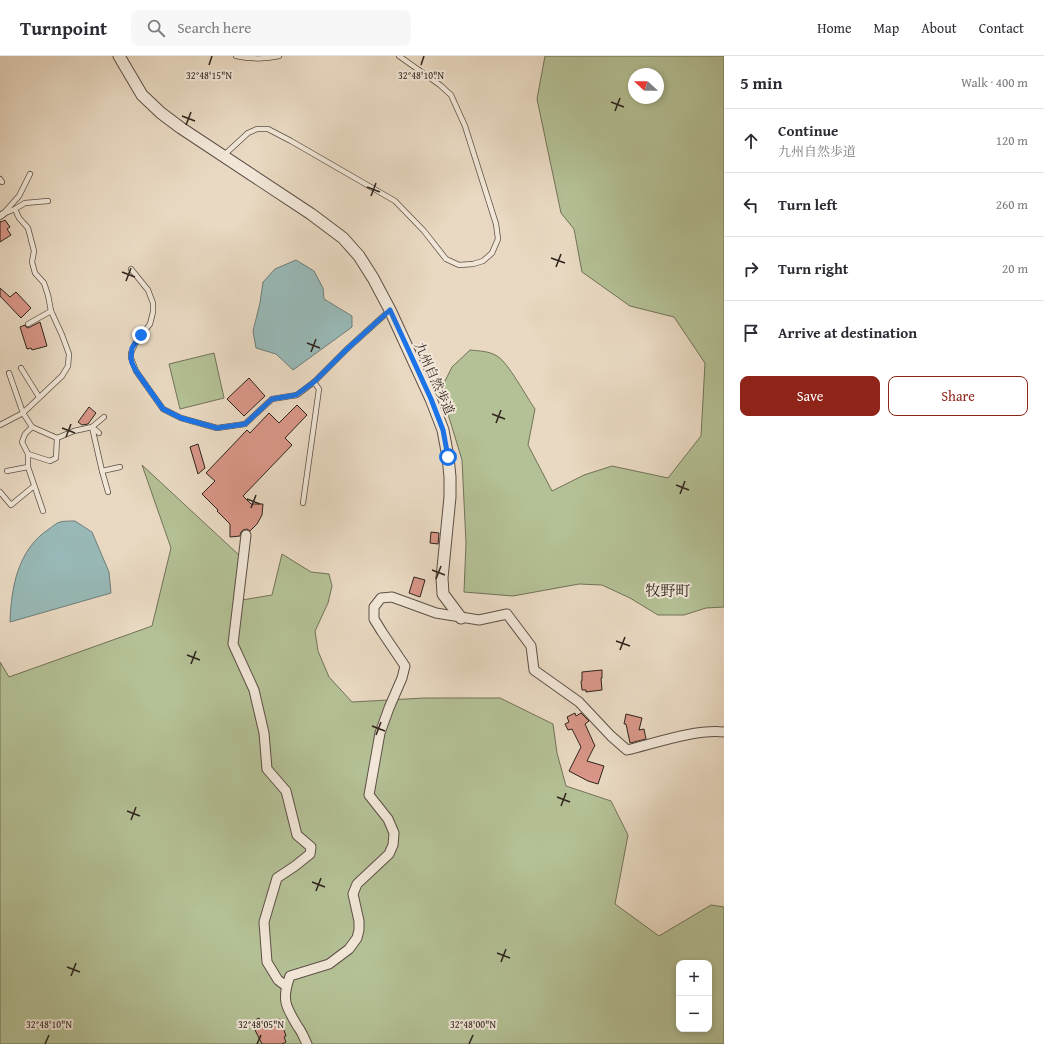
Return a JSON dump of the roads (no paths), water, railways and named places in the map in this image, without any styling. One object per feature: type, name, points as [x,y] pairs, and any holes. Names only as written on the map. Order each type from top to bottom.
[{"type":"street","name":"九州自然歩道","points":[[119,56],[142,95],[156,108],[180,128],[311,214],[343,238],[359,256],[373,278],[390,310],[431,399],[443,430],[450,477],[450,497],[442,578],[443,594],[461,618]]},
{"type":"street","points":[[246,535],[233,644],[254,690],[264,733],[267,769],[286,790],[297,835],[311,847],[310,854],[276,878],[264,922],[267,962],[278,980],[286,986]]},
{"type":"street","points":[[307,1044],[290,1015],[286,1003],[286,986],[290,976],[329,964],[349,949],[357,938],[359,930],[359,921],[354,894],[357,884],[389,854],[393,845],[394,833],[388,819],[369,795],[380,733],[402,678],[405,666],[374,619],[374,606],[381,598],[392,597],[436,613],[461,618],[479,620],[507,614],[531,646],[534,670],[579,702],[611,736],[627,750],[683,736],[715,731],[724,732]]},
{"type":"lane","points":[[236,56],[256,58],[270,58],[279,56]]},
{"type":"lane","points":[[223,156],[248,133],[257,129],[268,129],[395,201],[424,231],[446,259],[459,265],[473,264],[483,261],[492,253],[498,239],[496,224],[465,126],[451,95],[440,85],[399,56]]},
{"type":"lane","points":[[1,215],[19,196],[30,174]]},
{"type":"lane","points":[[19,196],[25,204]]},
{"type":"lane","points":[[1,215],[25,204],[48,201]]},
{"type":"lane","points":[[0,424],[23,413],[62,376],[68,366],[69,354],[51,311],[44,284],[35,273],[32,262],[34,251],[28,228],[19,218],[14,209]]},
{"type":"lane","points":[[131,269],[148,290],[153,303],[153,312],[150,324],[132,348],[131,358],[136,371],[163,409],[181,418],[217,428],[245,424],[272,399],[296,395],[314,382],[347,349],[390,310]]},
{"type":"lane","points":[[28,324],[51,311]]},
{"type":"lane","points":[[21,368],[39,397]]},
{"type":"lane","points":[[9,373],[23,413],[32,427],[57,438],[74,431],[92,427],[104,417]]},
{"type":"lane","points":[[303,503],[319,389],[314,382]]},
{"type":"lane","points":[[32,427],[25,434],[22,442],[28,454],[28,467],[43,511]]},
{"type":"lane","points":[[92,427],[99,433]]},
{"type":"lane","points":[[92,427],[108,492]]},
{"type":"lane","points":[[28,454],[50,461],[53,460],[56,458],[57,438]]},
{"type":"lane","points":[[102,471],[120,466]]},
{"type":"lane","points":[[7,470],[28,467]]},
{"type":"lane","points":[[0,492],[11,505],[34,486]]},
{"type":"water","points":[[296,260],[314,271],[323,288],[324,299],[352,316],[352,327],[293,370],[276,354],[256,348],[253,331],[260,303],[263,282],[275,269]]},
{"type":"water","points":[[63,521],[75,521],[92,532],[109,572],[111,593],[10,622],[12,596],[18,570],[30,547],[38,537],[57,523]]},
{"type":"district","name":"牧野町","points":[[668,591]]}]
